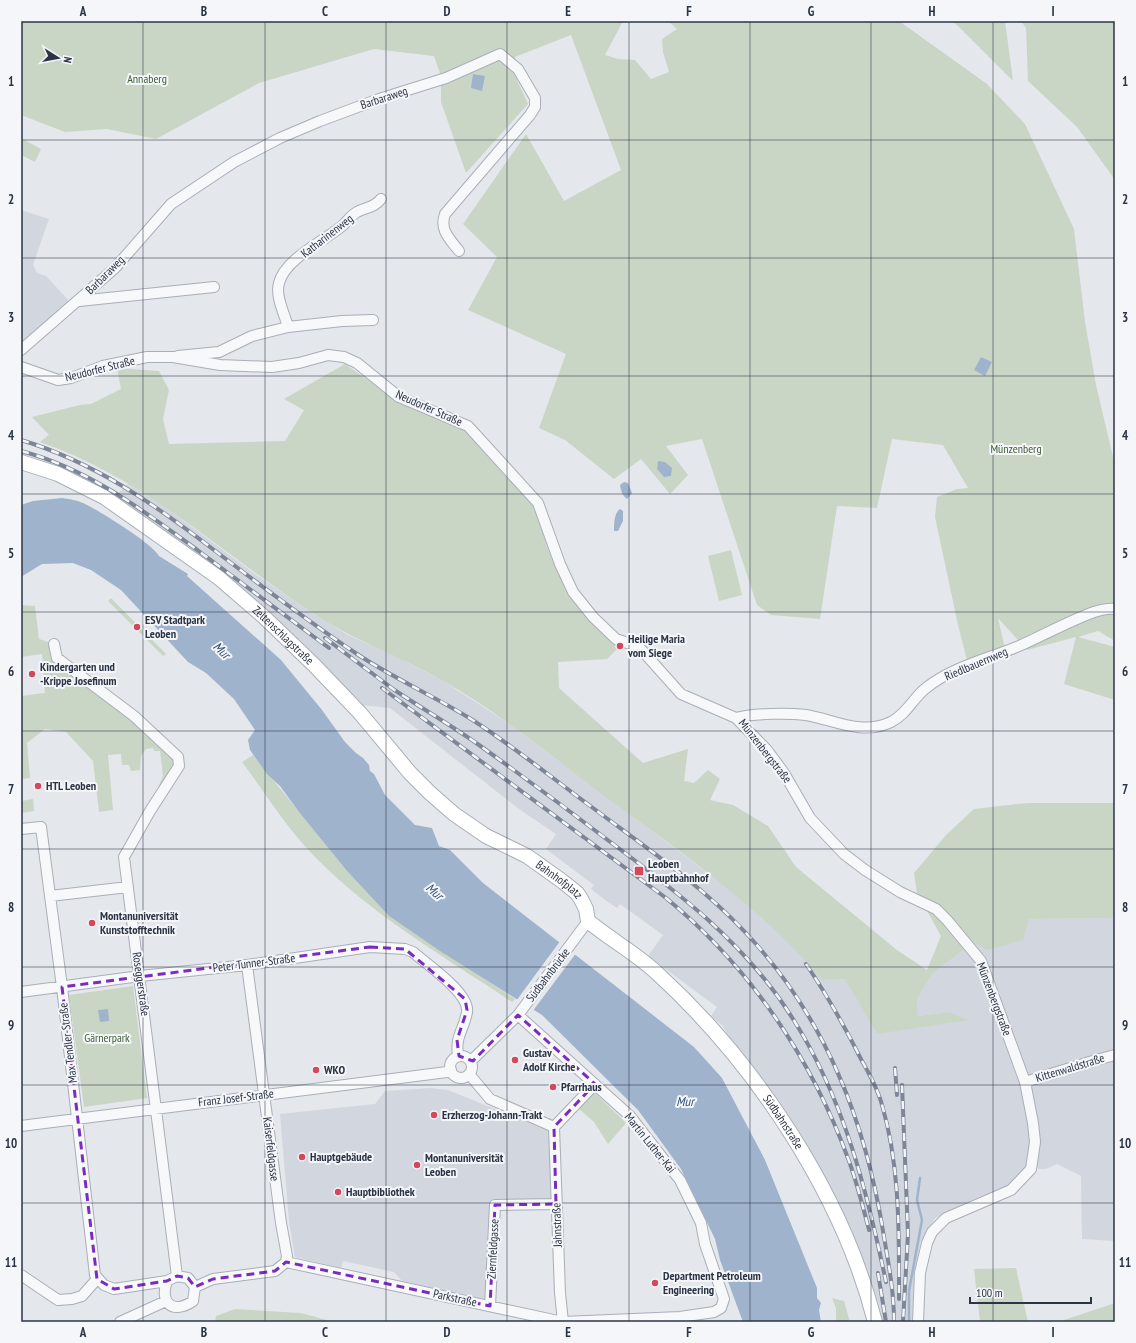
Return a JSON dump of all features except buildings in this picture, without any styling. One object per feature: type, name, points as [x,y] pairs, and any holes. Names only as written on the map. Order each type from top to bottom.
[{"type":"main road","name":"Zeltenschlagstraße","points":[[21,462],[58,474],[104,497],[219,578],[252,606],[314,665],[360,713],[406,768],[430,793],[454,814],[486,836],[514,850]]},
{"type":"main road","name":"Bahnhofplatz","points":[[514,850],[535,861],[578,893],[586,909],[588,921]]},
{"type":"main road","name":"Südbahnstraße","points":[[588,921],[638,956],[659,974],[706,1022],[751,1076],[792,1136],[811,1167],[844,1233],[870,1300],[875,1322]]},
{"type":"street","name":"Barbaraweg","points":[[21,350],[79,301],[115,268],[171,204],[234,162],[280,138],[320,121],[379,99],[446,78],[500,54],[518,69],[535,98],[535,107],[530,115],[445,214],[442,222],[446,235],[460,251]]},
{"type":"street","name":"Katharinenweg","points":[[288,327],[278,294],[278,284],[282,274],[304,252],[341,227],[357,212],[377,204],[381,200]]},
{"type":"street","name":"Barbaraweg","points":[[79,301],[214,287]]},
{"type":"street","points":[[173,357],[219,352],[252,336],[288,327],[342,321],[373,320]]},
{"type":"street","name":"Neudorfer Straße","points":[[21,367],[58,380],[71,378],[103,366],[140,359],[173,357],[220,366],[272,367],[299,363],[328,355],[344,357],[357,363],[399,397],[468,426],[538,503],[560,564],[573,592],[593,617],[616,640],[639,648],[681,694],[736,718]]},
{"type":"street","name":"Riedlbauernweg","points":[[899,718],[925,689],[950,672],[1020,646],[1095,612],[1115,609]]},
{"type":"street","name":"Roseggerstraße","points":[[54,644],[57,658],[134,716],[178,757],[179,766],[165,796],[125,853],[124,862],[157,1108],[177,1276]]},
{"type":"street","name":"Münzenbergstraße","points":[[736,718],[744,716],[767,715],[805,715],[850,728],[871,728],[899,718]]},
{"type":"street","name":"Münzenbergstraße","points":[[736,718],[767,750],[788,779],[810,818],[844,854],[865,870],[900,892],[936,909],[981,961],[1025,1082],[1034,1130],[1031,1170],[1011,1190],[958,1211],[937,1225],[927,1243],[920,1273],[918,1322]]},
{"type":"street","name":"Max Tendler-Straße","points":[[21,829],[41,826],[62,987],[95,1275],[97,1279]]},
{"type":"street","points":[[50,896],[128,887]]},
{"type":"street","name":"Südbahnbrücke","points":[[471,1061],[521,1012],[588,921]]},
{"type":"street","name":"Peter Tunner-Straße","points":[[21,992],[140,976],[247,965],[370,947],[405,949],[413,952],[460,993],[466,1004],[466,1015],[457,1040],[458,1056]]},
{"type":"street","name":"Kaiserfeldgasse","points":[[247,965],[281,1223],[287,1256],[286,1262]]},
{"type":"street","name":"Martin Luther-Kai","points":[[521,1012],[594,1084],[630,1116],[680,1180],[701,1223],[706,1244],[724,1299],[721,1308]]},
{"type":"street","name":"Kittenwaldstraße","points":[[1025,1082],[1115,1055]]},
{"type":"street","points":[[458,1056],[464,1056],[471,1061],[472,1068],[469,1074],[460,1078],[457,1077],[451,1070],[452,1061],[458,1056]]},
{"type":"street","name":"Franz Josef-Straße","points":[[21,1126],[265,1094],[375,1083],[433,1075],[451,1070]]},
{"type":"street","points":[[469,1074],[490,1099],[554,1127],[594,1084]]},
{"type":"street","name":"Jahnstraße","points":[[554,1127],[560,1293],[563,1322]]},
{"type":"street","name":"Ziernfeldgasse","points":[[490,1306],[495,1205],[556,1204]]},
{"type":"street","points":[[195,1287],[213,1279],[275,1271],[286,1262]]},
{"type":"street","name":"Parkstraße","points":[[286,1262],[563,1322],[680,1317],[714,1312],[721,1308]]},
{"type":"street","points":[[21,1276],[58,1300],[82,1296],[97,1279],[106,1287],[114,1289],[167,1281],[177,1276],[188,1278],[195,1287],[193,1301],[183,1308],[173,1307],[166,1301],[163,1292],[167,1281]]},
{"type":"street","points":[[120,1322],[166,1301]]},
{"type":"highlighted area","points":[[370,947],[405,949],[465,999],[467,1010],[457,1040],[459,1056],[473,1061],[518,1015],[595,1084],[554,1127],[556,1204],[495,1205],[490,1306],[286,1262],[275,1271],[213,1279],[195,1287],[188,1278],[177,1276],[167,1281],[114,1289],[97,1279],[62,987]]},
{"type":"shaded area","points":[[21,210],[49,219],[33,265],[37,273],[46,276],[70,302],[21,346]]},
{"type":"shaded area","points":[[128,484],[165,507],[255,574],[312,613],[348,635],[399,658],[443,681],[511,725],[738,896],[797,950],[822,980],[845,978],[877,1034],[949,1012],[918,1016],[917,999],[933,973],[965,949],[971,941],[1029,919],[1115,918],[1115,1241],[1082,1239],[1081,1176],[1057,1164],[1046,1169],[1039,1169],[1036,1167],[1008,1187],[981,1196],[935,1218],[921,1241],[915,1271],[912,1322],[882,1322],[879,1304],[853,1238],[811,1154],[777,1099],[728,1036],[723,1026],[711,1016],[717,1007],[648,956],[663,935],[620,904],[617,908],[605,900],[591,889],[594,885],[546,849],[556,834],[519,809],[390,708],[361,705],[114,497]]},
{"type":"shaded area","name":"Montanuniversität Leoben","points":[[430,1088],[448,1090],[549,1131],[551,1200],[493,1203],[488,1300],[402,1281],[394,1272],[343,1261],[341,1268],[295,1257],[289,1221],[280,1114],[375,1104],[385,1091]]},
{"type":"green space","points":[[21,21],[623,21],[605,55],[618,59],[635,60],[651,79],[669,72],[663,52],[662,39],[677,29],[668,21],[899,21],[987,84],[1025,124],[1074,229],[1085,322],[1096,385],[1115,465],[1115,641],[1098,631],[1078,637],[1115,647],[1115,700],[1064,684],[1076,637],[1027,650],[998,618],[1005,649],[967,660],[935,517],[937,497],[957,489],[968,488],[943,445],[892,439],[877,508],[837,506],[820,619],[771,615],[757,605],[702,439],[666,446],[688,475],[670,494],[641,459],[614,479],[565,440],[539,428],[566,354],[468,310],[497,257],[463,224],[526,134],[564,201],[621,170],[571,35],[515,57],[517,80],[528,104],[466,173],[441,102],[441,76],[434,56],[374,49],[259,83],[156,139],[107,129],[65,132],[21,115]]},
{"type":"green space","points":[[953,21],[1005,21],[1013,81]]},
{"type":"green space","points":[[1021,21],[1115,21],[1115,180],[1077,127],[1028,81],[1026,28]]},
{"type":"green space","points":[[21,138],[41,149],[35,162],[21,155]]},
{"type":"green space","points":[[345,364],[398,401],[466,429],[536,506],[547,547],[569,596],[618,648],[607,659],[558,662],[559,688],[643,763],[688,749],[684,781],[694,783],[708,770],[720,779],[710,800],[733,805],[768,826],[796,867],[897,950],[927,970],[941,936],[917,893],[914,873],[946,835],[974,809],[1028,803],[1115,803],[1115,918],[1029,919],[1023,940],[987,950],[971,941],[965,949],[933,973],[917,999],[918,1016],[949,1012],[968,1020],[877,1034],[845,979],[822,980],[798,953],[746,904],[690,859],[524,735],[464,693],[427,672],[359,640],[311,612],[180,518],[113,475],[77,457],[40,442],[49,435],[32,417],[80,405],[91,404],[121,389],[117,368],[159,371],[169,390],[163,419],[169,444],[285,441],[304,410],[284,399]]},
{"type":"green space","points":[[731,550],[742,595],[719,601],[708,556]]},
{"type":"green space","name":"ESV Stadtpark Leoben","points":[[111,598],[166,654],[163,656],[108,601]]},
{"type":"green space","points":[[21,605],[35,606],[39,639],[54,644],[57,658],[178,757],[164,789],[159,785],[163,776],[160,751],[154,751],[153,748],[146,749],[141,756],[140,770],[131,771],[129,765],[122,765],[121,754],[108,755],[113,810],[99,812],[93,761],[66,732],[45,729],[27,743],[30,778],[21,779],[21,696],[45,693],[42,654],[21,657]]},
{"type":"green space","points":[[253,755],[347,871],[389,916],[515,999],[512,1002],[410,935],[361,899],[338,879],[305,847],[242,762]]},
{"type":"green space","points":[[33,799],[34,811],[21,813],[21,801]]},
{"type":"green space","name":"Gärnerpark","points":[[133,986],[147,1098],[84,1107],[69,995]]},
{"type":"green space","points":[[593,1091],[626,1123],[608,1144],[594,1122],[578,1108]]},
{"type":"green space","points":[[1016,1268],[1028,1322],[980,1322],[974,1269]]},
{"type":"green space","points":[[832,1298],[844,1301],[850,1322],[836,1322],[836,1308]]},
{"type":"green space","points":[[1115,1303],[1115,1322],[1058,1322]]},
{"type":"green space","points":[[235,1309],[301,1313],[334,1322],[215,1322],[216,1316]]},
{"type":"water","points":[[473,74],[485,76],[482,91],[471,88]]},
{"type":"water","points":[[981,357],[992,362],[985,376],[974,370]]},
{"type":"water","points":[[658,461],[665,462],[672,468],[671,476],[664,477],[657,469]]},
{"type":"water","points":[[624,482],[628,483],[632,493],[627,499],[622,493],[620,485]]},
{"type":"water","name":"Mur","points":[[62,498],[80,502],[100,512],[136,535],[159,556],[188,574],[187,576],[281,660],[322,710],[345,742],[369,765],[370,771],[374,774],[385,795],[415,825],[432,828],[439,846],[450,850],[483,883],[694,1047],[722,1078],[765,1160],[817,1288],[817,1298],[821,1303],[819,1310],[821,1322],[743,1322],[720,1260],[715,1239],[681,1169],[638,1110],[542,1015],[440,951],[389,916],[347,871],[280,786],[267,774],[250,750],[248,740],[255,730],[234,699],[206,673],[188,662],[121,590],[91,570],[73,563],[42,564],[21,577],[21,505],[33,501]]},
{"type":"water","points":[[620,509],[623,511],[623,521],[618,531],[614,531],[615,516]]},
{"type":"water","points":[[108,1009],[109,1021],[100,1022],[98,1010]]},
{"type":"pier","points":[[561,940],[577,952],[532,1012],[516,1001]]},
{"type":"waterway","points":[[909,1322],[909,1291],[922,1220],[917,1200],[920,1178]]},
{"type":"railway","points":[[21,440],[74,460],[122,486],[169,516],[284,603],[357,654],[487,729],[672,867],[728,914],[773,965],[798,1000],[820,1036],[838,1074],[866,1153],[876,1194],[891,1280],[894,1322]]},
{"type":"railway","points":[[21,451],[46,459],[93,480],[137,507],[329,648]]},
{"type":"railway","points":[[325,638],[393,689],[479,745],[631,858],[683,898],[731,942],[754,966],[793,1019],[811,1050],[840,1113],[862,1180],[886,1282]]},
{"type":"railway","points":[[382,688],[666,898],[725,954],[775,1017],[797,1051],[817,1087],[834,1123],[849,1161],[869,1230]]},
{"type":"railway","points":[[806,964],[842,1024],[871,1077],[880,1099],[887,1125],[894,1167],[898,1210],[899,1274]]},
{"type":"railway","points":[[895,1068],[897,1095]]},
{"type":"railway","points":[[902,1085],[908,1234],[903,1322]]},
{"type":"railway","points":[[899,1269],[899,1299]]},
{"type":"railway","points":[[878,1273],[886,1322]]},
{"type":"place","name":"ESV Stadtpark Leoben","points":[[137,627]]},
{"type":"place","name":"Heilige Maria vom Siege","points":[[620,646]]},
{"type":"place","name":"Kindergarten und -Krippe Josefinum","points":[[32,674]]},
{"type":"place","name":"HTL Leoben","points":[[38,786]]},
{"type":"place","name":"Leoben Hauptbahnhof","points":[[639,871]]},
{"type":"place","name":"Montanuniversität Kunststofftechnik","points":[[92,923]]},
{"type":"place","name":"Gustav Adolf Kirche","points":[[515,1060]]},
{"type":"place","name":"WKO","points":[[316,1070]]},
{"type":"place","name":"Pfarrhaus","points":[[553,1087]]},
{"type":"place","name":"Erzherzog-Johann-Trakt","points":[[434,1115]]},
{"type":"place","name":"Hauptgebäude","points":[[302,1157]]},
{"type":"place","name":"Montanuniversität Leoben","points":[[417,1165]]},
{"type":"place","name":"Hauptbibliothek","points":[[338,1192]]},
{"type":"place","name":"Department Petroleum Engineering","points":[[655,1283]]},
{"type":"park label","name":"Annaberg","points":[[147,79]]},
{"type":"park label","name":"Münzenberg","points":[[1016,449]]}]
